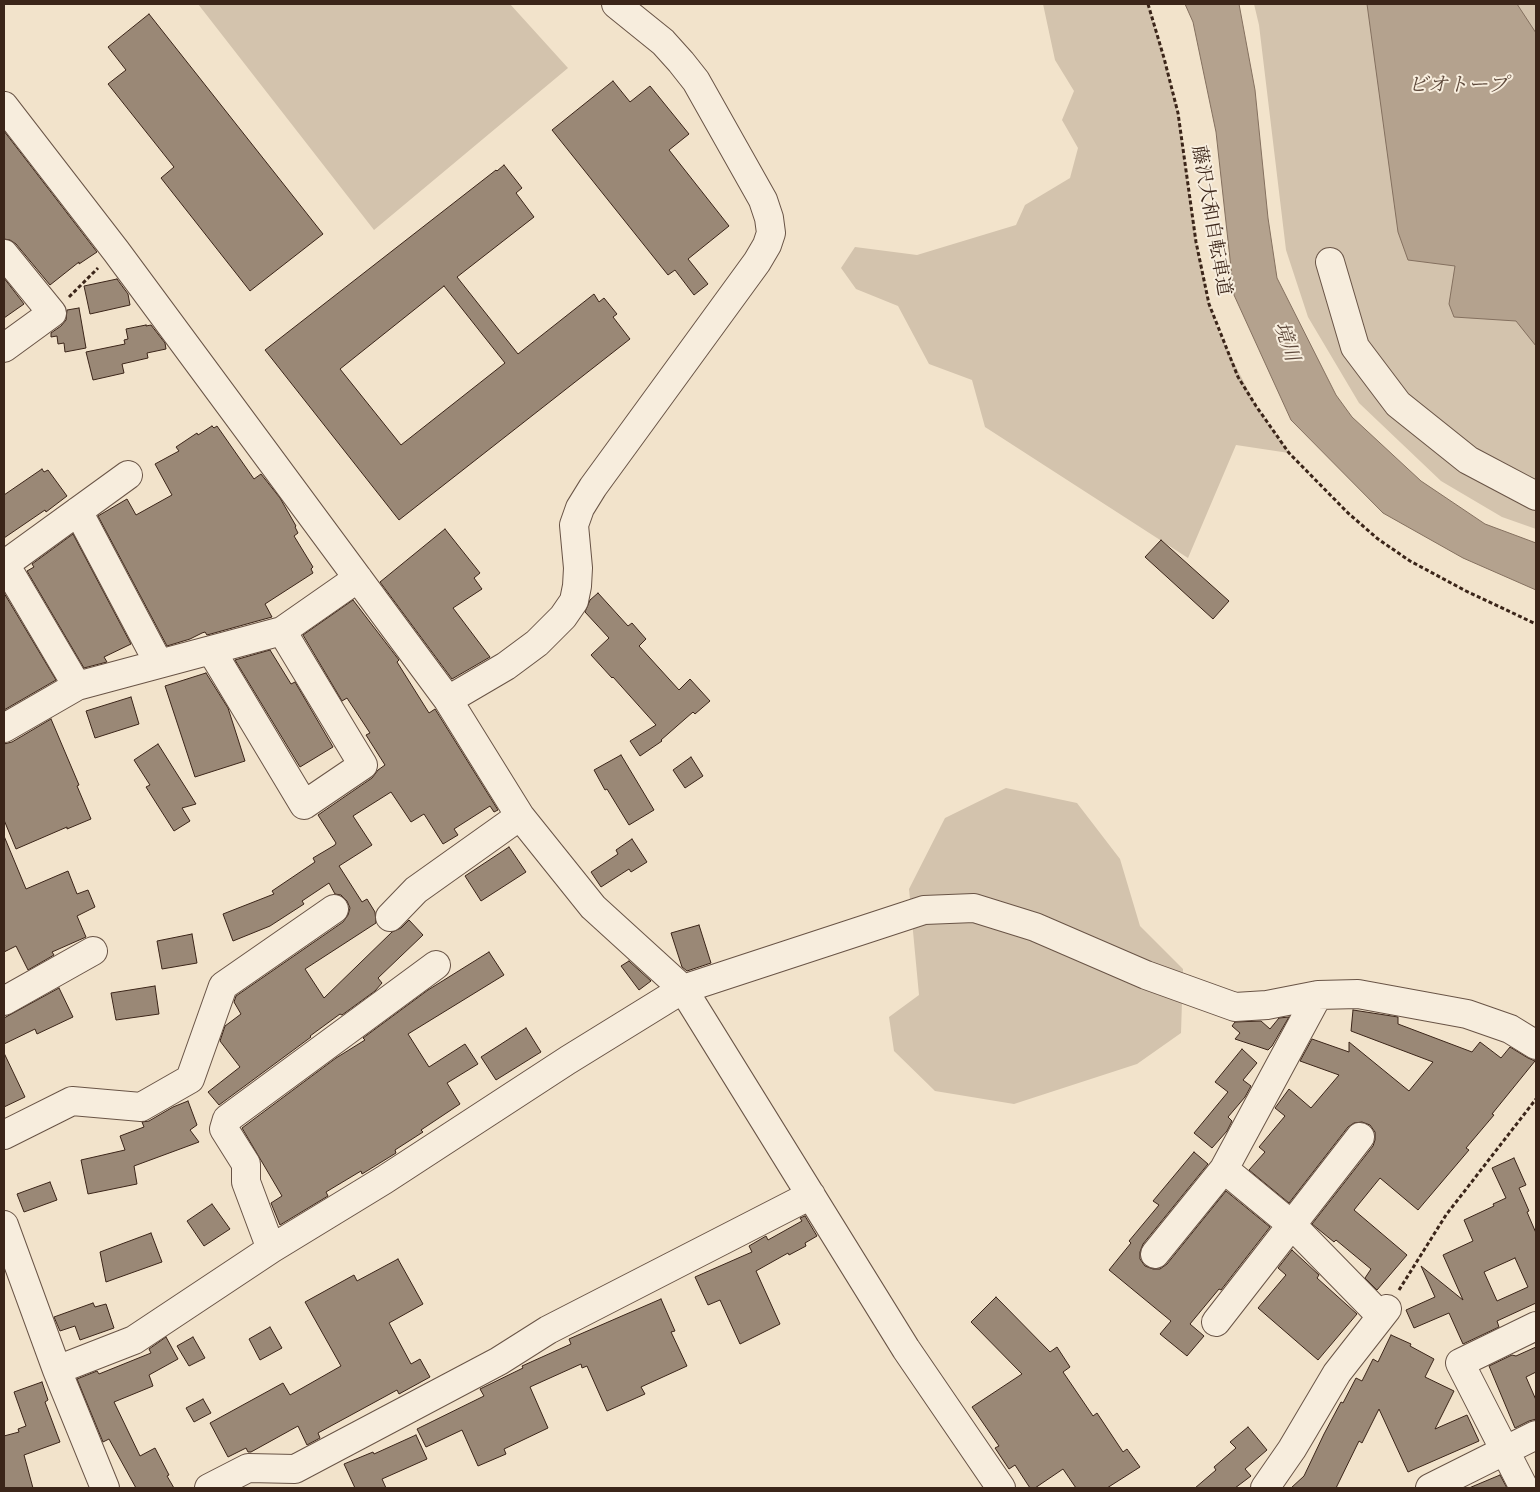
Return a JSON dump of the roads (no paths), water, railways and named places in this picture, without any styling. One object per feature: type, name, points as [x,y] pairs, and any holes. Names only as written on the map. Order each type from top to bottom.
[{"type":"street","points":[[448,700],[506,666],[537,643],[562,617],[574,601],[578,568],[574,525],[580,508],[593,487],[757,262],[767,245],[771,233],[769,218],[763,200],[696,81],[663,42],[616,4]]},
{"type":"street","points":[[4,106],[116,251],[448,700],[520,816],[593,907],[683,989],[906,1349],[1001,1488]]},
{"type":"street","points":[[4,254],[52,313],[4,348]]},
{"type":"street","points":[[1330,262],[1355,347],[1398,404],[1468,460],[1536,496]]},
{"type":"street","points":[[77,686],[5,564],[128,475]]},
{"type":"street","points":[[78,511],[159,664]]},
{"type":"street","points":[[4,728],[77,686],[282,631],[358,578]]},
{"type":"street","points":[[211,650],[304,805],[363,766],[282,631]]},
{"type":"street","points":[[390,917],[416,890],[520,816]]},
{"type":"street","points":[[58,1370],[134,1340],[271,1249],[384,1180],[568,1060],[683,989],[924,910],[974,908],[1035,927],[1146,975],[1235,1007],[1267,1005],[1318,995],[1358,994],[1467,1014],[1510,1030],[1536,1045]]},
{"type":"street","points":[[4,1135],[72,1102],[141,1107],[190,1079],[223,986],[334,909]]},
{"type":"street","points":[[4,1001],[93,951]]},
{"type":"street","points":[[271,1249],[246,1182],[246,1164],[224,1129],[227,1119],[436,965]]},
{"type":"street","points":[[1155,1254],[1224,1169],[1318,995]]},
{"type":"street","points":[[1216,1322],[1360,1138]]},
{"type":"street","points":[[1224,1169],[1293,1226],[1384,1313],[1337,1374],[1292,1449],[1265,1488]]},
{"type":"street","points":[[209,1488],[248,1468],[295,1469],[499,1361],[548,1330],[811,1195]]},
{"type":"street","points":[[4,1225],[58,1370],[95,1486]]},
{"type":"street","points":[[1524,1488],[1460,1363],[1536,1326]]},
{"type":"street","points":[[1430,1488],[1536,1435]]},
{"type":"water","name":"境川","points":[[1185,4],[1239,4],[1255,90],[1268,218],[1277,278],[1336,395],[1352,417],[1421,481],[1485,524],[1536,543],[1536,590],[1463,558],[1383,513],[1291,420],[1234,295],[1216,132],[1193,22]]},
{"type":"water","name":"ビオトープ","points":[[1367,4],[1517,4],[1536,33],[1536,346],[1516,321],[1454,317],[1449,304],[1455,266],[1408,260],[1398,232]]}]
